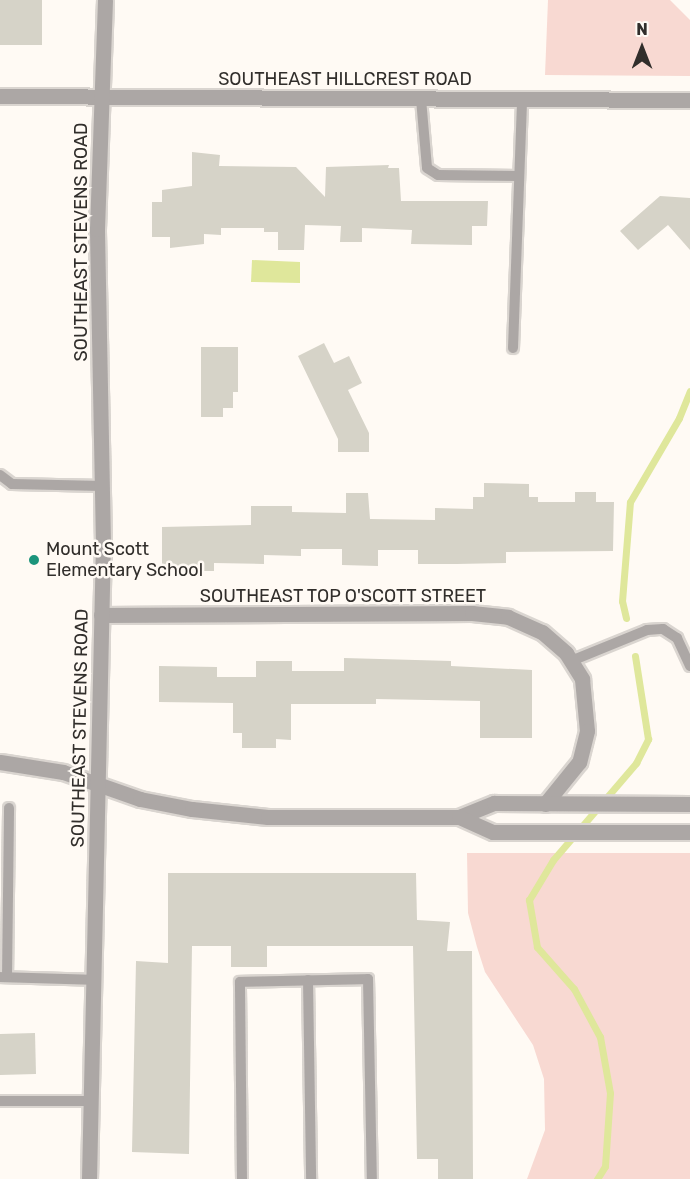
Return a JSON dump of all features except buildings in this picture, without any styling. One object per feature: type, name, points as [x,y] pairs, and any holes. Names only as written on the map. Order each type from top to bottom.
[{"type":"street","name":"SOUTHEAST STEVENS ROAD","points":[[89,1179],[99,784],[103,486],[97,229],[105,0]]},
{"type":"street","name":"SOUTHEAST HILLCREST ROAD","points":[[0,96],[690,100]]},
{"type":"street","name":"SOUTHEAST TOP O'SCOTT STREET","points":[[101,615],[472,613],[508,617],[542,632],[571,661],[582,679],[587,731],[579,762],[544,804]]},
{"type":"street","points":[[0,762],[63,772],[140,799],[231,815],[459,817],[494,803],[690,804]]},
{"type":"street","points":[[459,817],[493,832],[690,832]]},
{"type":"lane","points":[[422,99],[427,168],[438,175],[519,177]]},
{"type":"lane","points":[[513,348],[522,99]]},
{"type":"lane","points":[[0,476],[12,484],[103,486]]},
{"type":"lane","points":[[571,661],[646,630],[663,629],[677,638],[690,666]]},
{"type":"lane","points":[[9,808],[3,977],[94,980]]},
{"type":"lane","points":[[243,1179],[240,982],[368,979],[372,1179]]},
{"type":"lane","points":[[308,980],[311,1179]]},
{"type":"lane","points":[[0,1101],[91,1101]]},
{"type":"shaded area","points":[[548,0],[670,0],[690,20],[690,76],[545,75]]},
{"type":"shaded area","points":[[252,260],[300,262],[300,283],[251,282]]},
{"type":"shaded area","points":[[467,853],[690,853],[690,1179],[527,1179],[545,1130],[544,1079],[533,1045],[485,972],[468,913]]},
{"type":"waterway","points":[[626,618],[622,601],[630,502],[679,418],[690,391]]},
{"type":"waterway","points":[[597,1179],[605,1166],[610,1093],[600,1037],[574,989],[537,947],[529,900],[553,860],[636,763],[648,739],[635,656]]},
{"type":"place","name":"Mount Scott Elementary School","points":[[34,560]]}]
